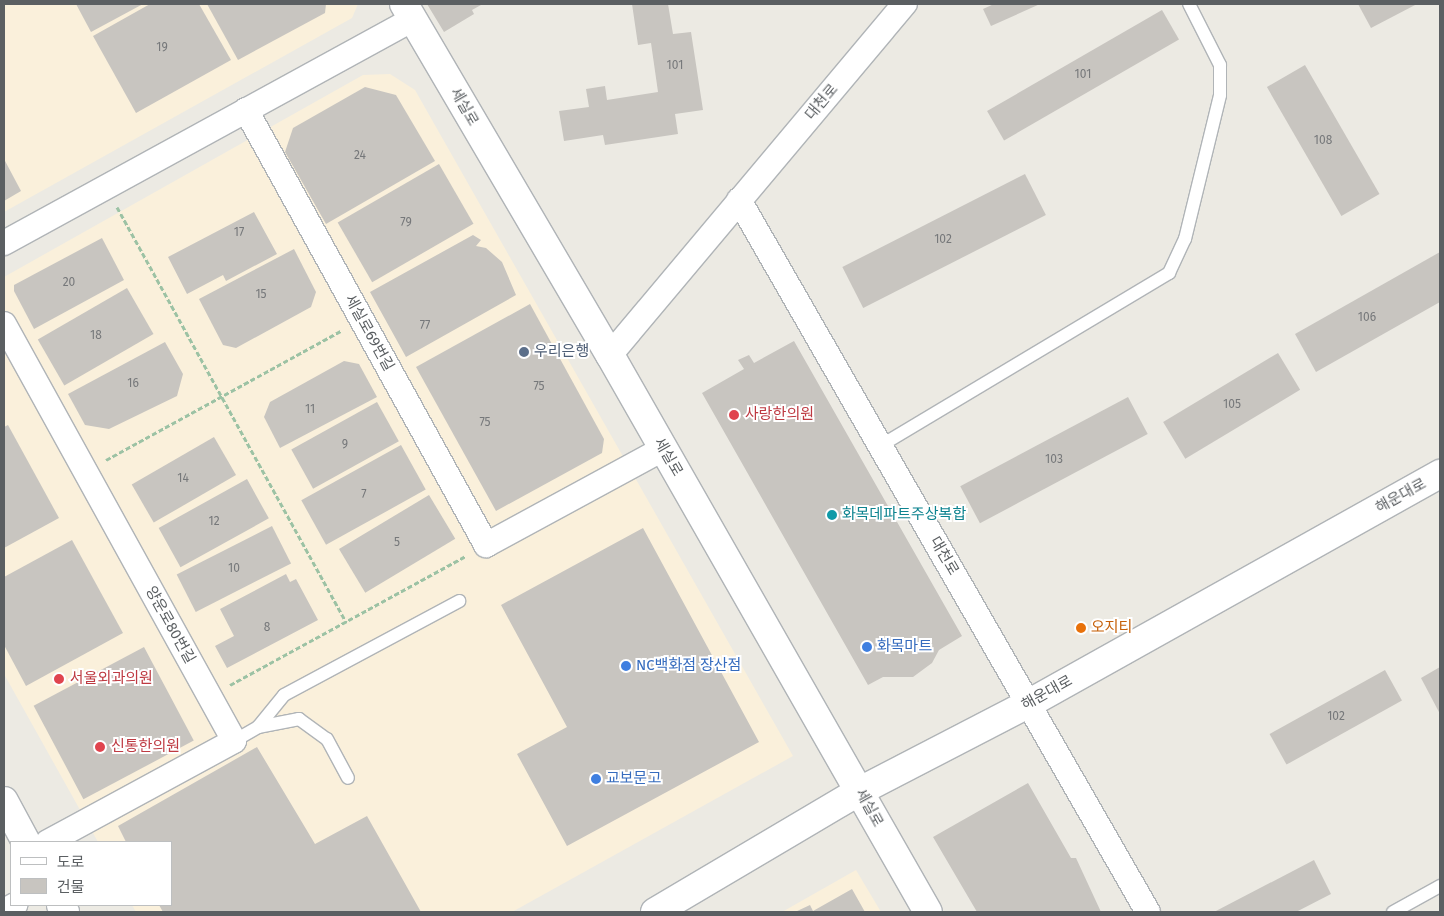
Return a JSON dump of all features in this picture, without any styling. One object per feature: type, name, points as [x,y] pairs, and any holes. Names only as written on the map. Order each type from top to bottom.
[{"type":"street","name":"대천로","points":[[610,355],[905,4]]},
{"type":"street","points":[[4,243],[246,110],[408,11]]},
{"type":"street","name":"세실로","points":[[408,11],[610,355],[928,912]]},
{"type":"street","name":"세실로69번길","points":[[246,110],[486,545]]},
{"type":"street","name":"대천로","points":[[739,200],[1030,703],[1148,912]]},
{"type":"street","name":"양운로80번길","points":[[4,324],[234,741]]},
{"type":"street","points":[[486,545],[663,449]]},
{"type":"street","name":"해운대로","points":[[655,912],[860,791],[1030,703],[1440,474]]},
{"type":"street","points":[[50,841],[234,741]]},
{"type":"street","points":[[4,801],[25,841]]},
{"type":"lane","points":[[880,446],[1170,273],[1185,239],[1220,95],[1220,64],[1189,4]]},
{"type":"lane","points":[[258,727],[284,695],[459,600]]},
{"type":"lane","points":[[234,741],[258,727],[299,719],[327,739],[348,778]]},
{"type":"lane","points":[[1393,912],[1440,886]]},
{"type":"path","points":[[106,187],[346,622]]},
{"type":"path","points":[[85,471],[362,320]]},
{"type":"path","points":[[209,697],[486,545]]},
{"type":"shaded area","points":[[4,4],[358,4],[352,18],[4,212]]},
{"type":"shaded area","points":[[390,74],[415,90],[793,756],[512,912],[136,912],[133,906],[172,906],[172,841],[97,841],[4,674],[4,277],[363,75]]},
{"type":"shaded area","points":[[856,870],[881,912],[782,912]]},
{"type":"building","points":[[76,4],[143,4],[91,32]]},
{"type":"building","points":[[150,4],[199,4],[231,60],[136,113],[93,36]]},
{"type":"building","points":[[207,4],[326,4],[325,13],[238,60]]},
{"type":"building","points":[[427,4],[481,5],[472,10],[474,14],[444,32]]},
{"type":"building","points":[[632,4],[668,4],[673,34],[691,32],[703,110],[675,114],[678,134],[605,145],[603,135],[564,141],[559,111],[589,107],[586,89],[605,86],[607,100],[658,92],[651,43],[638,45]]},
{"type":"building","points":[[994,4],[1040,4],[991,26],[983,9]]},
{"type":"building","points":[[1358,4],[1417,4],[1371,28]]},
{"type":"building","points":[[1162,10],[1179,39],[1004,140],[987,111]]},
{"type":"building","points":[[1305,65],[1380,194],[1341,216],[1267,87]]},
{"type":"building","points":[[365,87],[396,95],[435,161],[326,224],[285,152],[293,128]]},
{"type":"building","points":[[4,159],[21,191],[4,201]]},
{"type":"building","points":[[439,164],[474,224],[372,282],[338,222]]},
{"type":"building","points":[[1025,174],[1046,215],[863,308],[842,267]]},
{"type":"building","points":[[254,212],[277,254],[226,281],[223,275],[187,294],[168,257]]},
{"type":"building","points":[[473,235],[481,240],[476,246],[486,248],[502,262],[516,295],[406,357],[370,292]]},
{"type":"building","points":[[102,238],[124,280],[34,329],[14,291],[14,285]]},
{"type":"building","points":[[294,249],[316,292],[311,307],[236,348],[223,345],[199,299]]},
{"type":"building","points":[[1440,252],[1440,302],[1316,372],[1295,334]]},
{"type":"building","points":[[127,288],[154,334],[64,385],[38,340]]},
{"type":"building","points":[[530,304],[604,439],[602,453],[496,511],[416,367]]},
{"type":"building","name":"화목데파트주상복합","points":[[794,341],[962,636],[939,650],[932,663],[913,677],[883,677],[868,685],[702,393],[744,369],[738,360],[749,355],[754,363]]},
{"type":"building","points":[[165,342],[183,374],[177,396],[109,429],[85,425],[68,394]]},
{"type":"building","points":[[1278,353],[1300,390],[1185,459],[1163,422]]},
{"type":"building","points":[[344,361],[359,364],[377,397],[280,448],[264,417],[270,402]]},
{"type":"building","points":[[1128,397],[1148,434],[980,523],[960,486]]},
{"type":"building","points":[[377,402],[399,441],[313,489],[291,450]]},
{"type":"building","points":[[8,425],[59,518],[4,548],[4,427]]},
{"type":"building","points":[[214,437],[236,475],[154,523],[132,484]]},
{"type":"building","points":[[401,445],[426,490],[326,545],[301,500]]},
{"type":"building","points":[[247,479],[269,518],[180,567],[159,528]]},
{"type":"building","points":[[429,495],[455,539],[365,593],[339,549]]},
{"type":"building","points":[[272,526],[291,563],[196,612],[177,575]]},
{"type":"building","name":"NC백화점 장산점","points":[[643,528],[759,742],[567,846],[517,754],[567,727],[501,605]]},
{"type":"building","points":[[72,540],[123,633],[26,686],[4,645],[4,577]]},
{"type":"building","points":[[286,574],[290,582],[296,579],[318,620],[227,668],[215,646],[234,636],[220,609]]},
{"type":"building","points":[[144,647],[194,741],[83,799],[34,706]]},
{"type":"building","points":[[1440,667],[1440,714],[1421,678]]},
{"type":"building","points":[[1385,670],[1402,701],[1287,765],[1270,734]]},
{"type":"building","points":[[257,747],[315,844],[367,816],[421,912],[163,912],[160,906],[172,906],[172,841],[126,841],[118,826]]},
{"type":"building","points":[[1028,783],[1071,858],[1076,858],[1101,912],[977,912],[933,837]]},
{"type":"building","points":[[1314,860],[1331,894],[1296,912],[1214,912]]},
{"type":"building","points":[[852,889],[865,912],[795,912],[810,905],[813,911]]},
{"type":"place","name":"우리은행","points":[[524,352]]},
{"type":"place","name":"사랑한의원","points":[[734,415]]},
{"type":"place","name":"화목데파트주상복합","points":[[832,515]]},
{"type":"place","name":"오지티","points":[[1081,628]]},
{"type":"place","name":"화목마트","points":[[867,647]]},
{"type":"place","name":"NC백화점 장산점","points":[[626,666]]},
{"type":"place","name":"서울외과의원","points":[[59,679]]},
{"type":"place","name":"신통한의원","points":[[100,747]]},
{"type":"place","name":"교보문고","points":[[596,779]]}]
